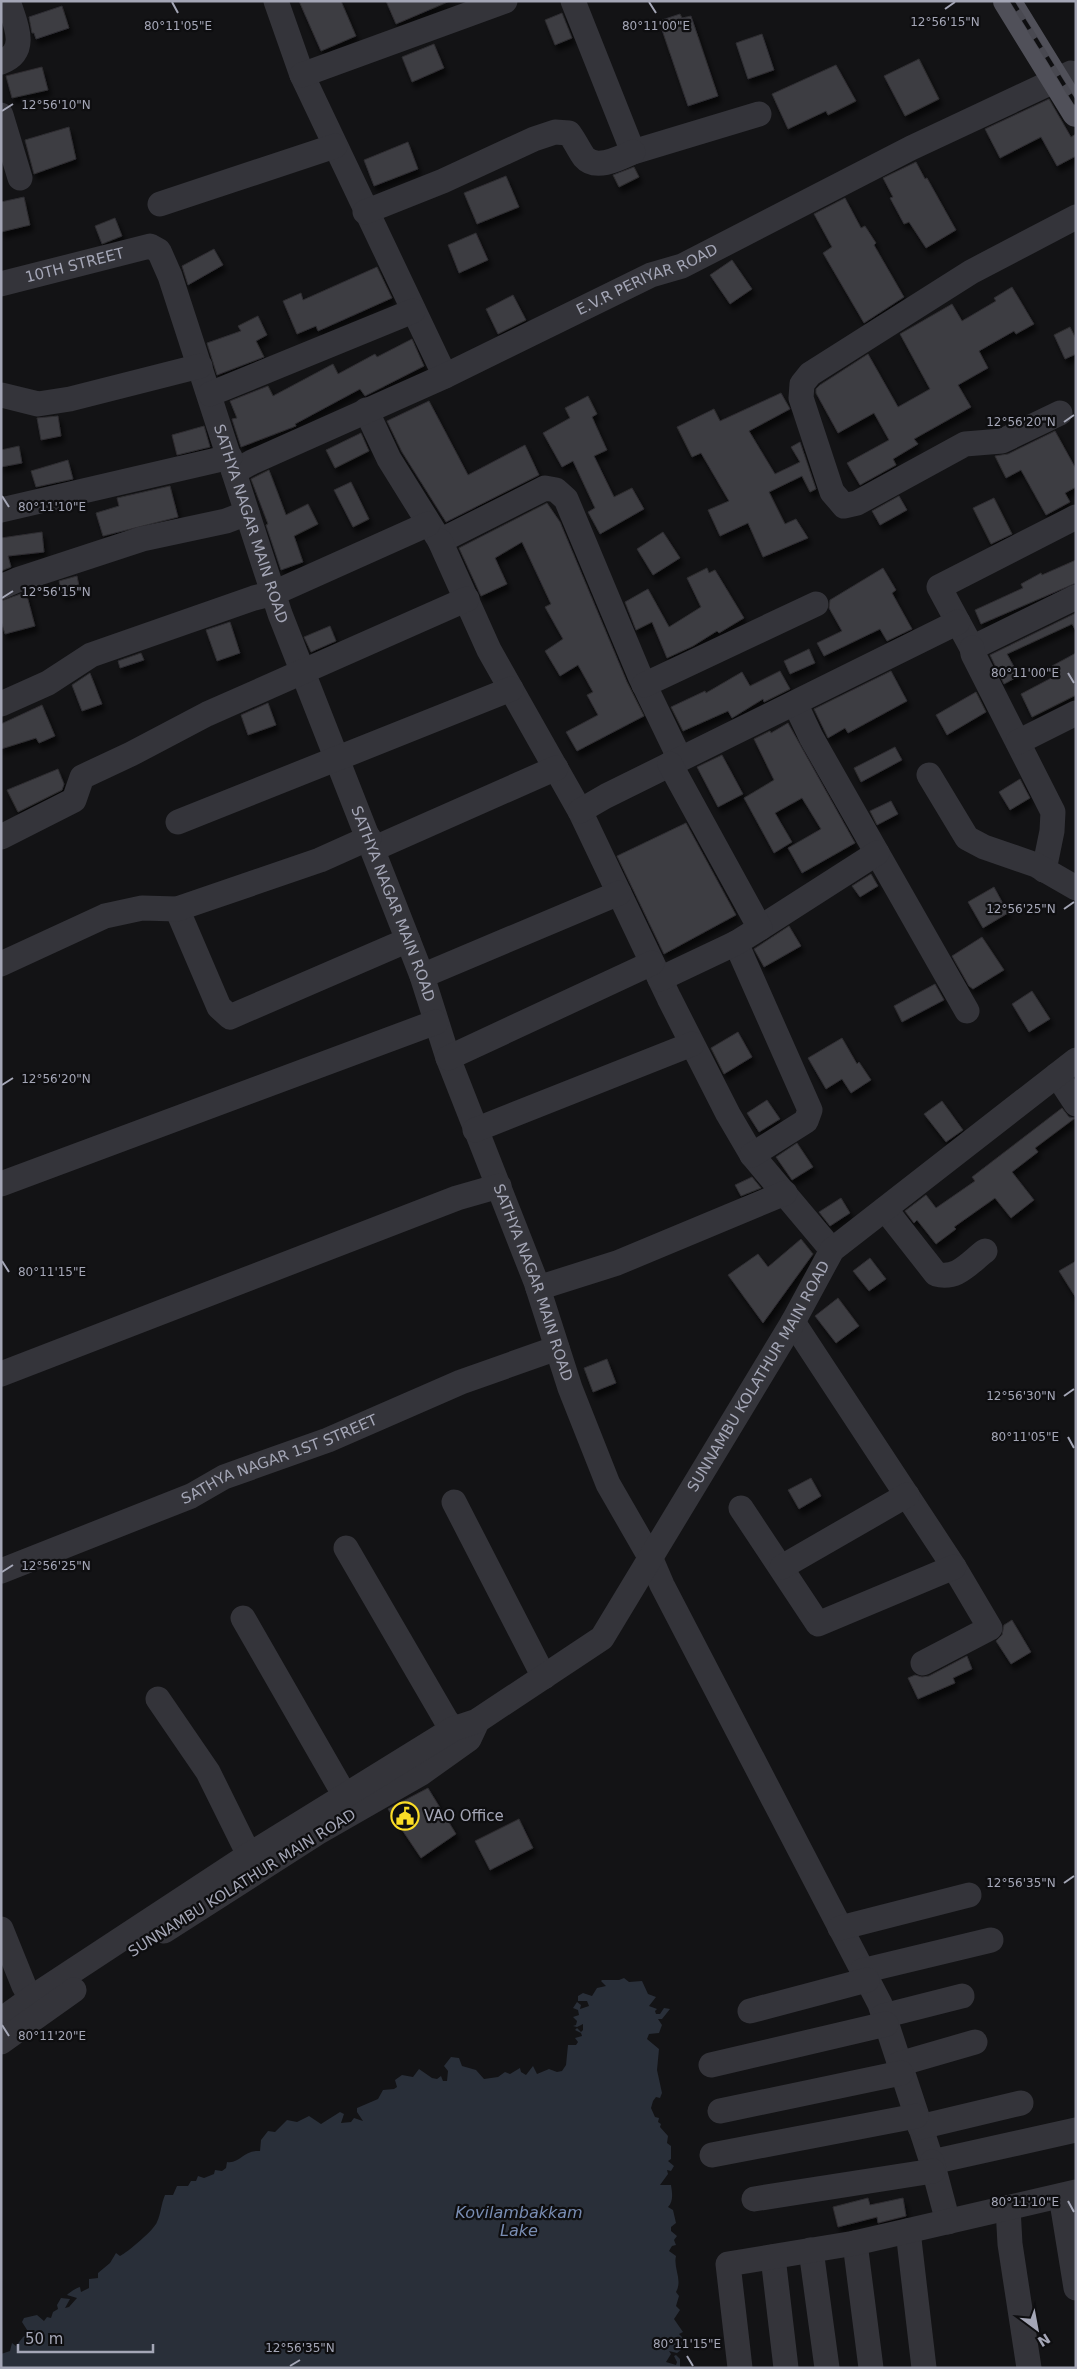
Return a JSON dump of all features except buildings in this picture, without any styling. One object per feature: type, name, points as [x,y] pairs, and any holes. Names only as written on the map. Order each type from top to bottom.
[{"type":"main road","points":[[1008,1],[1068,78]]},
{"type":"main road","points":[[1027,1],[1068,78],[1076,113]]},
{"type":"street","points":[[1,62],[10,58],[16,51],[20,39],[8,1]]},
{"type":"street","points":[[276,1],[302,75],[365,212],[445,376]]},
{"type":"street","points":[[302,75],[505,1]]},
{"type":"street","points":[[573,1],[632,152]]},
{"type":"street","name":"E.V.R PERIYAR ROAD","points":[[1,510],[232,465],[445,376],[651,274],[682,266],[911,148],[1068,78]]},
{"type":"street","points":[[365,212],[443,181],[534,139],[555,132],[569,133],[579,145],[585,158],[594,162],[610,162],[632,152],[759,114]]},
{"type":"street","points":[[1,115],[20,178]]},
{"type":"street","points":[[160,204],[335,146]]},
{"type":"street","points":[[1060,413],[1002,441],[965,444],[857,503],[844,506],[832,492],[801,398],[802,384],[810,374],[971,272],[1076,217]]},
{"type":"street","name":"10TH STREET","points":[[1,284],[150,246]]},
{"type":"street","name":"SATHYA NAGAR MAIN ROAD","points":[[150,246],[159,251],[170,276],[210,394],[247,513],[303,673],[339,759],[422,976],[448,1058],[475,1130],[500,1186],[538,1288],[570,1388],[608,1484],[650,1557],[662,1585],[840,1928],[885,2020],[933,2166],[948,2222]]},
{"type":"street","points":[[210,394],[413,311]]},
{"type":"street","points":[[1,395],[38,404],[70,399],[200,366]]},
{"type":"street","points":[[366,410],[389,459],[434,532],[467,598],[489,650],[580,811],[656,971],[728,1114],[752,1155],[832,1250]]},
{"type":"street","points":[[1,704],[48,683],[91,655],[254,598],[274,593],[545,488],[556,490],[566,499],[675,762],[760,928]]},
{"type":"street","points":[[1,587],[142,539],[226,521],[247,513]]},
{"type":"street","points":[[1044,870],[1052,831],[1053,812],[973,654],[972,648],[938,587],[1076,517]]},
{"type":"street","points":[[972,648],[1076,597]]},
{"type":"street","points":[[1,837],[74,800],[82,777],[131,754],[207,714],[303,673],[467,598]]},
{"type":"street","points":[[644,685],[816,604]]},
{"type":"street","points":[[580,811],[958,622]]},
{"type":"street","points":[[178,822],[511,689]]},
{"type":"street","points":[[795,703],[811,737],[967,1011]]},
{"type":"street","points":[[1018,742],[1076,713]]},
{"type":"street","points":[[1,964],[105,916],[142,908],[177,910],[371,843],[556,768]]},
{"type":"street","points":[[929,775],[967,838],[1036,864],[1076,888]]},
{"type":"street","points":[[448,1058],[656,971],[736,943],[877,853]]},
{"type":"street","points":[[422,976],[619,893]]},
{"type":"street","points":[[177,910],[219,1007],[230,1017],[408,940]]},
{"type":"street","points":[[736,943],[810,1110],[806,1121],[752,1155]]},
{"type":"street","points":[[1,1184],[436,1022]]},
{"type":"street","points":[[475,1130],[692,1044]]},
{"type":"street","points":[[1066,1067],[1076,1104]]},
{"type":"street","name":"SUNNAMBU KOLATHUR MAIN ROAD","points":[[175,1914],[249,1855],[344,1794],[454,1729],[477,1721],[602,1638],[793,1322],[832,1250],[1066,1067]]},
{"type":"street","points":[[1,1374],[457,1198],[500,1186]]},
{"type":"street","points":[[538,1288],[617,1263],[785,1193]]},
{"type":"street","points":[[885,1209],[936,1274],[946,1277],[956,1273],[985,1251]]},
{"type":"street","points":[[793,1322],[954,1567],[990,1628],[922,1663]]},
{"type":"street","name":"SATHYA NAGAR 1ST STREET","points":[[1,1572],[191,1496],[224,1477],[328,1440],[461,1382],[557,1348]]},
{"type":"street","points":[[782,1567],[907,1495]]},
{"type":"street","points":[[454,1502],[544,1677]]},
{"type":"street","points":[[741,1508],[782,1567],[818,1624],[954,1567]]},
{"type":"street","points":[[346,1548],[446,1720],[454,1729]]},
{"type":"street","points":[[243,1618],[344,1794]]},
{"type":"street","points":[[158,1699],[208,1772],[249,1855]]},
{"type":"street","name":"SUNNAMBU KOLATHUR MAIN ROAD","points":[[1,2020],[35,2006],[175,1914],[420,1774],[469,1738],[477,1721]]},
{"type":"street","points":[[840,1928],[969,1895]]},
{"type":"street","points":[[1,1929],[35,2006]]},
{"type":"street","points":[[750,2010],[864,1975],[991,1940]]},
{"type":"street","points":[[711,2065],[885,2020],[962,1996]]},
{"type":"street","name":"SUNNAMBU KOLATHUR MAIN ROAD","points":[[1,2042],[35,2006]]},
{"type":"street","points":[[720,2111],[900,2068],[975,2042]]},
{"type":"street","points":[[712,2155],[918,2122],[1022,2103]]},
{"type":"street","points":[[754,2199],[933,2166],[1076,2130]]},
{"type":"street","points":[[740,2368],[728,2264],[855,2243],[1068,2194],[1076,2288]]},
{"type":"street","points":[[1008,2208],[1010,2244],[1029,2368]]},
{"type":"street","points":[[908,2231],[924,2368]]},
{"type":"street","points":[[855,2243],[871,2368]]},
{"type":"street","points":[[811,2250],[827,2368]]},
{"type":"street","points":[[773,2257],[786,2368]]},
{"type":"water","name":"Kovilambakkam Lake","points":[[624,1978],[629,1982],[642,1981],[648,1994],[656,1997],[649,2006],[657,2009],[655,2011],[656,2014],[660,2014],[664,2008],[670,2009],[662,2019],[658,2019],[662,2025],[659,2033],[649,2034],[647,2039],[659,2049],[657,2070],[662,2093],[660,2098],[656,2097],[653,2101],[651,2108],[655,2117],[659,2118],[660,2127],[668,2136],[667,2143],[671,2146],[671,2159],[668,2161],[674,2166],[671,2171],[667,2170],[668,2174],[660,2185],[671,2185],[672,2199],[668,2207],[673,2210],[676,2223],[671,2227],[671,2231],[677,2236],[674,2240],[676,2245],[672,2246],[669,2251],[676,2256],[679,2283],[676,2292],[679,2296],[676,2306],[680,2310],[674,2319],[683,2332],[679,2334],[682,2337],[681,2350],[677,2353],[669,2351],[671,2354],[666,2362],[676,2365],[677,2362],[674,2356],[676,2355],[680,2359],[680,2368],[1,2368],[1,2354],[10,2351],[12,2343],[16,2346],[29,2333],[22,2322],[24,2318],[37,2315],[44,2321],[47,2317],[51,2318],[53,2312],[58,2309],[57,2305],[61,2298],[70,2299],[65,2308],[69,2307],[77,2298],[67,2295],[80,2287],[81,2292],[89,2288],[89,2279],[98,2278],[98,2273],[110,2263],[116,2253],[120,2256],[124,2254],[155,2226],[165,2195],[173,2195],[177,2186],[188,2186],[191,2181],[196,2181],[198,2176],[204,2178],[214,2174],[215,2170],[222,2171],[226,2168],[227,2162],[235,2161],[254,2151],[260,2151],[261,2140],[268,2131],[275,2132],[287,2120],[297,2122],[309,2116],[321,2124],[340,2112],[344,2114],[341,2123],[351,2122],[354,2118],[363,2121],[357,2112],[357,2108],[378,2099],[383,2090],[397,2087],[395,2080],[402,2075],[413,2077],[419,2069],[432,2078],[437,2079],[441,2076],[443,2081],[447,2081],[448,2071],[444,2066],[451,2057],[459,2058],[462,2066],[476,2070],[484,2079],[498,2077],[505,2072],[510,2074],[520,2068],[521,2072],[526,2075],[533,2066],[537,2074],[549,2069],[557,2072],[562,2071],[566,2065],[568,2045],[576,2045],[578,2042],[575,2038],[582,2036],[581,2033],[575,2030],[577,2028],[581,2032],[583,2024],[577,2027],[573,2026],[576,2025],[577,2021],[573,2017],[579,2015],[578,2010],[573,2008],[577,2002],[581,2005],[580,2009],[589,2006],[587,2001],[578,2001],[578,1996],[583,1993],[592,1996],[597,1988],[606,1986],[602,1980],[619,1980]]},
{"type":"railway","points":[[1012,1],[1076,104]]},
{"type":"place","name":"VAO Office","points":[[405,1816]]}]
